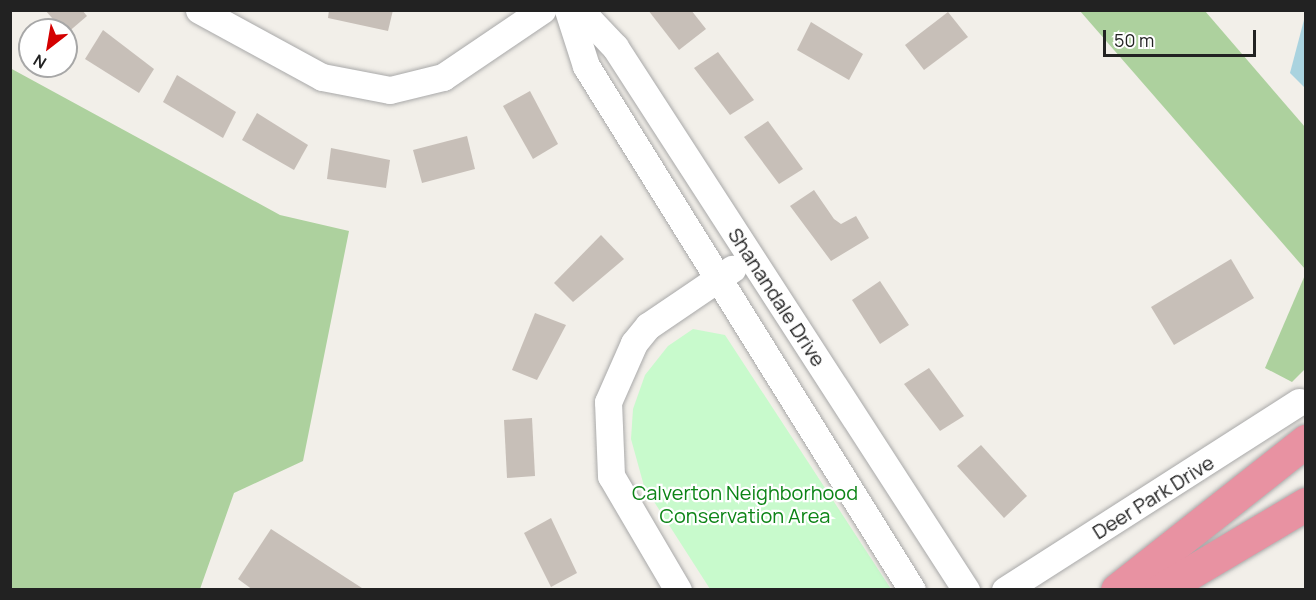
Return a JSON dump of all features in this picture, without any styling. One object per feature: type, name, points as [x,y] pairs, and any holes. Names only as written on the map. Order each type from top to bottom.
[{"type":"highway","points":[[1117,590],[1305,441]]},
{"type":"highway","points":[[1161,590],[1305,504]]},
{"type":"street","points":[[199,10],[322,77],[390,90],[443,77],[542,10]]},
{"type":"street","name":"Shanandale Drive","points":[[568,10],[586,66],[912,590]]},
{"type":"street","name":"Shanandale Drive","points":[[580,10],[615,47],[966,590]]},
{"type":"street","points":[[678,590],[610,476],[608,402],[641,334],[751,256]]},
{"type":"street","name":"Deer Park Drive","points":[[1005,590],[1299,402]]},
{"type":"green space","points":[[1080,11],[1205,11],[1305,127],[1305,269]]},
{"type":"green space","points":[[10,68],[18,72],[18,78],[28,78],[280,215],[349,231],[303,461],[234,493],[200,589],[11,589]]},
{"type":"green space","points":[[1305,275],[1305,369],[1292,382],[1265,368]]},
{"type":"green space","name":"Calverton Neighborhood Conservation Area","points":[[693,329],[725,335],[891,589],[710,589],[644,486],[631,439],[633,409],[645,375],[668,346]]},
{"type":"water","points":[[1305,16],[1305,88],[1290,73]]},
{"type":"building","points":[[45,10],[82,10],[87,16],[78,24],[78,18],[52,18]]},
{"type":"building","points":[[329,10],[393,10],[388,31],[328,18]]},
{"type":"building","points":[[648,10],[691,10],[706,29],[679,50]]},
{"type":"building","points":[[948,12],[968,37],[924,70],[905,45]]},
{"type":"building","points":[[811,22],[863,54],[849,80],[797,50]]},
{"type":"building","points":[[103,30],[154,69],[139,93],[85,59]]},
{"type":"building","points":[[718,52],[754,100],[730,115],[694,68]]},
{"type":"building","points":[[177,75],[236,112],[223,138],[163,102]]},
{"type":"building","points":[[530,91],[558,144],[533,159],[503,106]]},
{"type":"building","points":[[257,113],[308,145],[294,170],[242,140]]},
{"type":"building","points":[[768,121],[803,169],[779,184],[744,137]]},
{"type":"building","points":[[467,136],[475,169],[422,183],[413,150]]},
{"type":"building","points":[[331,148],[390,160],[386,188],[327,179]]},
{"type":"building","points":[[814,190],[834,219],[841,224],[856,216],[869,238],[831,261],[790,206]]},
{"type":"building","points":[[601,235],[624,259],[573,302],[554,283]]},
{"type":"building","points":[[1231,259],[1254,298],[1174,345],[1151,307]]},
{"type":"building","points":[[880,281],[909,325],[880,344],[852,300]]},
{"type":"building","points":[[535,313],[566,325],[537,380],[512,370]]},
{"type":"building","points":[[929,368],[964,416],[940,431],[904,384]]},
{"type":"building","points":[[532,418],[535,476],[507,478],[504,420]]},
{"type":"building","points":[[981,445],[1027,496],[1004,518],[957,466]]},
{"type":"building","points":[[551,518],[577,573],[551,587],[524,533]]},
{"type":"building","points":[[271,529],[365,590],[253,590],[238,579]]}]
